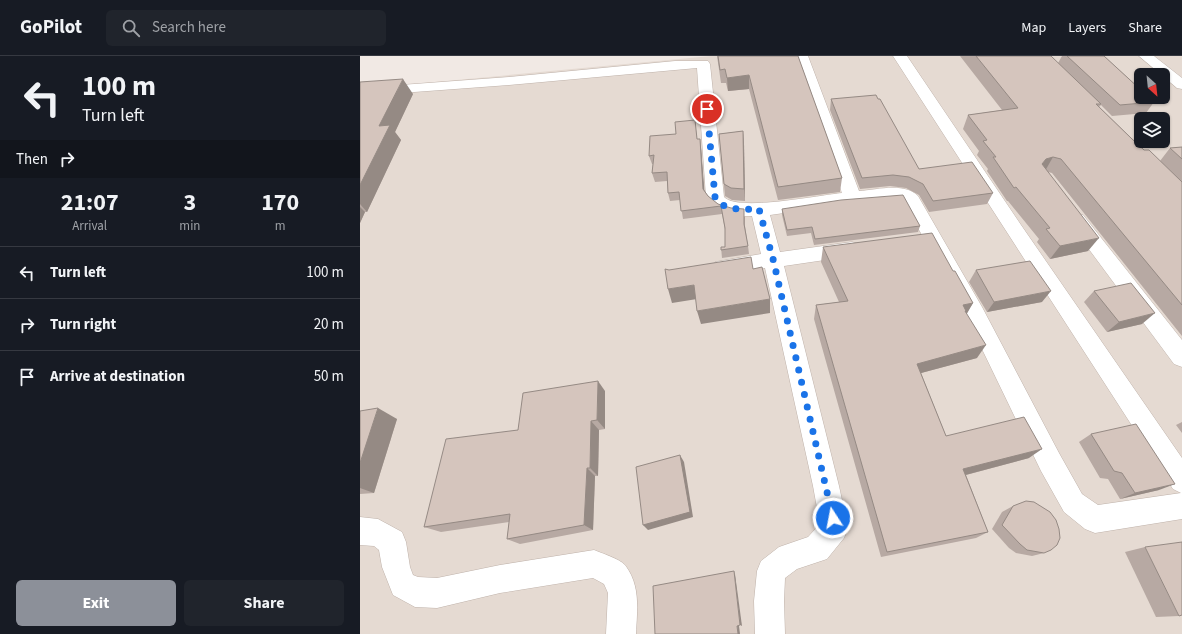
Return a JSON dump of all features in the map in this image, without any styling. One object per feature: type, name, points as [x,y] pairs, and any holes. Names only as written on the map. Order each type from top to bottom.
[{"type":"street","points":[[802,56],[853,198]]},
{"type":"street","points":[[900,56],[1006,218],[1182,480]]},
{"type":"street","points":[[1146,56],[1182,85]]},
{"type":"street","points":[[360,92],[675,65],[703,64],[715,197],[724,207],[742,210],[759,209],[853,198],[901,194],[908,196],[912,200],[925,239],[975,313],[1050,462],[1073,503],[1095,519],[1182,506]]},
{"type":"street","points":[[1068,208],[1182,357]]},
{"type":"street","points":[[759,209],[773,259],[821,471],[831,508],[834,528],[818,549],[789,557],[772,571],[769,601],[770,634]]},
{"type":"street","points":[[704,270],[872,246]]},
{"type":"street","points":[[360,531],[378,533],[392,542],[396,567],[403,585],[415,592],[437,593],[500,578],[594,564],[614,574],[623,592],[621,634]]},
{"type":"shaded area","points":[[711,56],[1182,56],[1182,634],[360,634],[360,89]]},
{"type":"building","points":[[718,56],[798,56],[842,178],[778,187],[749,75],[727,78],[725,69],[720,70]]},
{"type":"building","points":[[976,56],[1051,56],[1101,104],[1096,104],[1134,141],[1134,148],[1149,150],[1182,182],[1182,305],[1061,159],[1053,157],[1046,159],[1042,164],[1099,238],[1060,246],[1046,229],[1050,228],[1016,187],[1014,188],[993,157],[996,157],[983,141],[987,140],[968,115],[1018,108]]},
{"type":"building","points":[[1067,56],[1104,56],[1134,84],[1134,104],[1120,105]]},
{"type":"building","points":[[403,79],[379,126],[390,125],[360,185],[360,82]]},
{"type":"building","points":[[876,95],[878,99],[880,99],[919,169],[972,162],[993,193],[933,201],[923,184],[909,177],[893,175],[862,178],[831,99]]},
{"type":"building","points":[[695,120],[697,139],[700,139],[703,189],[708,196],[718,204],[731,208],[744,209],[744,224],[748,246],[721,250],[721,247],[725,247],[725,228],[721,206],[681,211],[679,192],[668,193],[667,172],[652,173],[654,155],[649,156],[650,136],[676,134],[675,122]]},
{"type":"building","points":[[743,131],[744,189],[731,188],[724,184],[719,134]]},
{"type":"building","points":[[1182,147],[1182,159],[1170,148]]},
{"type":"building","points":[[903,195],[920,226],[815,239],[812,227],[787,230],[782,209],[841,200]]},
{"type":"building","points":[[932,233],[973,303],[963,305],[965,311],[986,345],[917,364],[946,436],[1024,417],[1042,449],[963,469],[988,532],[887,552],[816,305],[848,301],[823,247]]},
{"type":"building","points":[[751,257],[753,269],[762,267],[770,299],[697,311],[694,285],[668,289],[665,269],[669,270]]},
{"type":"building","points":[[1030,261],[1051,291],[994,302],[976,270]]},
{"type":"building","points":[[1131,283],[1155,313],[1119,322],[1094,291]]},
{"type":"building","points":[[598,381],[597,420],[591,421],[590,468],[587,468],[584,525],[507,539],[510,514],[424,527],[446,439],[518,430],[523,393]]},
{"type":"building","points":[[378,408],[360,463],[360,411]]},
{"type":"building","points":[[1136,424],[1175,484],[1135,493],[1122,473],[1114,471],[1091,434]]},
{"type":"building","points":[[680,455],[690,512],[643,525],[636,467]]},
{"type":"building","points":[[1026,501],[1034,502],[1050,512],[1056,520],[1060,538],[1057,545],[1044,553],[1027,550],[1002,525],[1013,506]]},
{"type":"building","points":[[1182,542],[1182,615],[1179,616],[1145,547]]},
{"type":"building","points":[[734,571],[740,625],[737,626],[738,634],[655,634],[653,586]]},
{"type":"route","points":[[707,109],[715,197],[724,207],[742,210],[759,209],[773,259],[833,518]]}]
